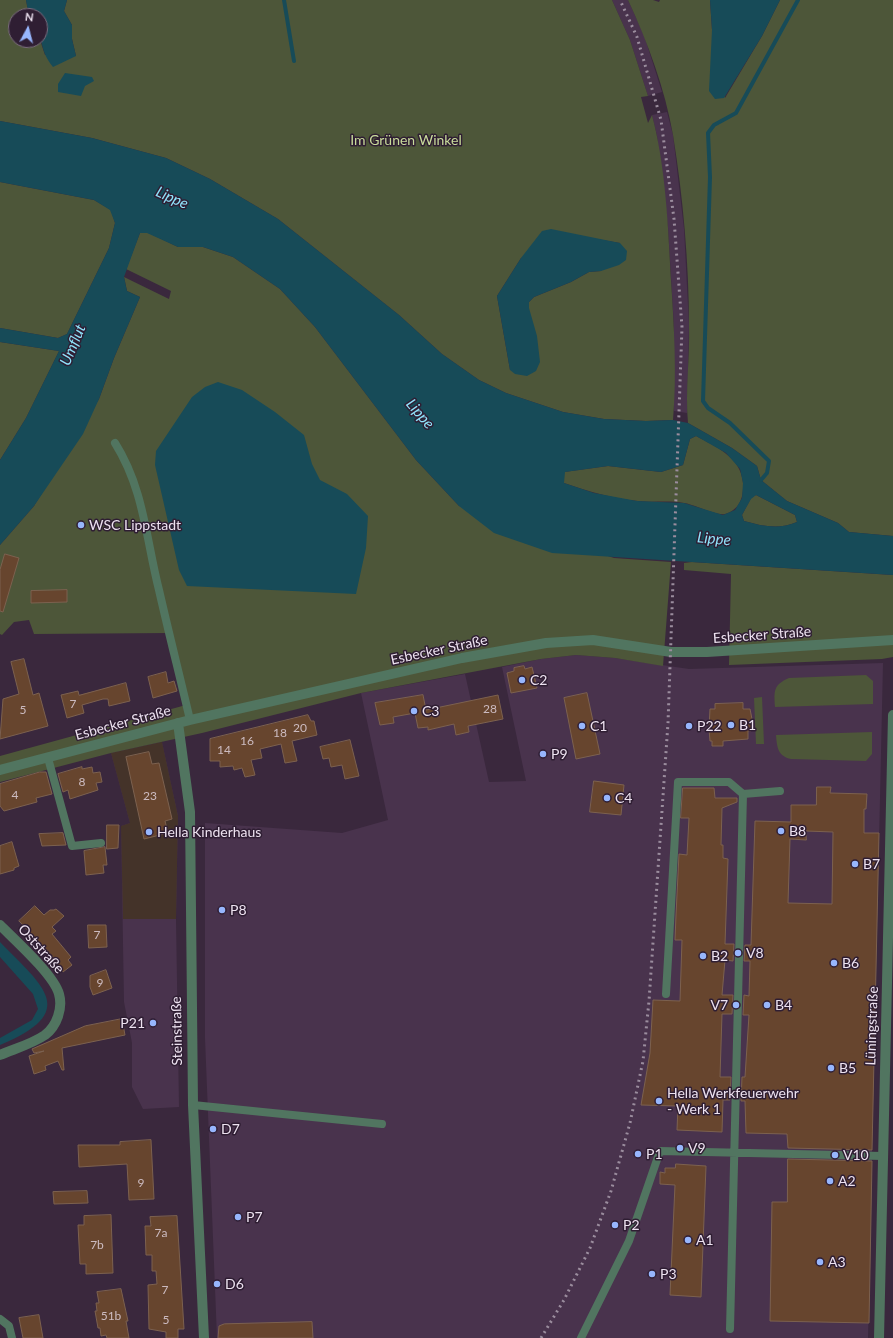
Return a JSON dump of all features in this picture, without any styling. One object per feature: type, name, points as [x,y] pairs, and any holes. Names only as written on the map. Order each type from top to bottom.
[{"type":"street","name":"Esbecker Straße","points":[[0,770],[190,720],[462,658],[546,642],[593,640],[671,652],[707,652],[893,640]]},
{"type":"street","name":"Lüningstraße","points":[[879,1338],[893,716]]},
{"type":"street","name":"Steinstraße","points":[[178,723],[190,812],[193,1105],[204,1338]]},
{"type":"street","name":"Oststraße","points":[[0,925],[51,979],[59,994],[60,1008],[52,1027],[44,1035],[0,1055]]},
{"type":"lane","points":[[115,443],[127,463],[138,490],[159,590],[190,720]]},
{"type":"lane","points":[[48,758],[72,846],[101,843]]},
{"type":"lane","points":[[666,994],[678,782],[730,782],[743,794],[780,791]]},
{"type":"lane","points":[[730,1329],[743,794]]},
{"type":"lane","points":[[193,1105],[382,1124]]},
{"type":"lane","points":[[581,1338],[629,1241],[660,1151],[883,1156]]},
{"type":"lane","points":[[0,1319],[9,1326],[12,1338]]},
{"type":"shaded area","points":[[612,0],[628,0],[644,35],[662,92],[648,96],[630,40]]},
{"type":"shaded area","points":[[667,112],[673,135],[684,229],[689,325],[687,413],[674,411],[674,327],[668,228],[657,136],[652,115]]},
{"type":"shaded area","points":[[576,655],[615,658],[689,669],[883,663],[868,1338],[217,1338],[205,1038],[205,823],[342,833],[388,820],[361,693],[465,674],[489,782],[526,781],[502,667],[541,659]]},
{"type":"shaded area","points":[[162,742],[178,816],[176,919],[179,1107],[143,1109],[132,1087],[132,1043],[124,1002],[121,826],[130,823],[111,753]]},
{"type":"shaded area","name":"Hella Kinderhaus","points":[[162,742],[178,816],[176,919],[123,919],[121,826],[130,823],[111,753]]},
{"type":"green space","name":"Im Grünen Winkel","points":[[0,0],[26,0],[28,8],[8,8],[8,48],[43,48],[45,55],[76,56],[72,39],[72,25],[64,11],[67,0],[612,0],[630,40],[648,96],[641,97],[648,123],[652,115],[657,135],[663,176],[674,332],[675,385],[673,420],[646,421],[604,419],[563,412],[506,393],[479,380],[442,354],[399,315],[278,219],[210,179],[166,158],[92,138],[0,121]],"holes":[[[590,238],[620,243],[601,271],[589,272],[571,282],[534,297],[529,302],[510,370],[497,296],[521,258]]]},
{"type":"green space","points":[[628,0],[653,0],[659,2],[660,0],[710,0],[712,30],[725,98],[762,36],[780,0],[893,0],[893,536],[849,532],[838,523],[787,501],[761,480],[757,466],[732,448],[688,423],[687,398],[689,302],[685,230],[677,158],[670,118],[661,83],[649,49]]},
{"type":"green space","points":[[0,182],[94,200],[111,210],[115,223],[109,248],[67,334],[58,338],[0,328]]},
{"type":"green space","points":[[147,232],[178,247],[203,247],[233,257],[280,289],[315,327],[416,460],[459,506],[614,558],[671,562],[663,666],[615,658],[576,655],[541,659],[361,693],[202,733],[111,753],[0,782],[0,756],[186,705],[170,633],[34,634],[29,620],[14,622],[2,635],[0,634],[0,545],[34,506],[99,399],[114,358],[140,297],[127,291],[124,277],[169,299],[171,291],[126,269],[140,233]]},
{"type":"green space","points":[[0,342],[59,351],[26,418],[0,460]]},
{"type":"green space","points":[[696,436],[712,444],[726,454],[738,466],[743,483],[743,494],[740,503],[730,512],[721,514],[678,502],[644,502],[610,497],[564,483],[564,472],[608,466],[661,472],[683,465],[690,439]]},
{"type":"green space","points":[[756,495],[795,515],[797,522],[777,527],[764,526],[744,521],[742,515],[751,498]]},
{"type":"green space","points":[[692,562],[893,575],[893,657],[882,659],[729,665],[731,574],[684,570],[684,563]]},
{"type":"green space","points":[[866,675],[873,681],[873,704],[775,707],[775,693],[777,686],[789,678]]},
{"type":"green space","points":[[762,697],[764,744],[756,744],[754,698]]},
{"type":"green space","points":[[872,732],[872,754],[866,761],[787,758],[779,751],[776,735]]},
{"type":"water","points":[[26,0],[67,0],[64,11],[72,25],[72,39],[76,56],[53,67],[45,55],[43,48],[48,48],[48,8],[28,8]]},
{"type":"water","points":[[710,0],[780,0],[762,36],[724,98],[715,99],[709,91],[712,30]]},
{"type":"water","points":[[65,73],[92,77],[94,81],[85,86],[81,96],[58,92],[58,84]]},
{"type":"water","points":[[0,121],[92,138],[166,158],[210,179],[278,219],[399,315],[442,354],[479,380],[506,393],[563,412],[604,419],[646,421],[673,420],[688,423],[732,448],[757,466],[761,480],[787,501],[838,523],[849,532],[893,536],[893,575],[552,553],[494,533],[459,506],[416,460],[315,327],[280,289],[233,257],[203,247],[178,247],[147,233],[140,233],[124,277],[127,291],[140,297],[114,358],[99,399],[83,434],[34,506],[0,545],[0,460],[26,418],[59,351],[0,342],[0,328],[58,338],[67,334],[109,248],[115,223],[110,210],[94,200],[0,182]],"holes":[[[696,436],[726,453],[740,469],[743,483],[742,498],[735,510],[723,515],[684,503],[637,501],[594,493],[564,483],[565,472],[608,466],[661,472],[683,465],[690,439]],[[756,495],[795,515],[797,522],[777,527],[764,526],[744,521],[742,515],[751,499]]]},
{"type":"water","points":[[551,229],[620,243],[627,251],[626,260],[619,265],[601,271],[589,272],[571,282],[534,297],[529,302],[529,308],[537,336],[540,362],[536,371],[527,376],[515,374],[510,370],[497,296],[521,258],[542,231]]},
{"type":"water","points":[[218,382],[242,390],[275,412],[304,435],[312,464],[320,480],[347,494],[368,516],[366,548],[356,594],[187,586],[179,570],[155,465],[156,451],[192,397],[205,387]]},
{"type":"water","points":[[0,942],[30,972],[40,986],[46,998],[47,1010],[40,1021],[25,1033],[0,1045],[0,1038],[32,1020],[38,1009],[33,994],[0,957]]},
{"type":"building","points":[[5,554],[19,558],[3,612],[0,611],[0,570]]},
{"type":"building","points":[[67,590],[67,602],[31,603],[31,591]]},
{"type":"building","points":[[24,659],[33,695],[39,693],[48,726],[0,739],[3,699],[19,694],[11,662]]},
{"type":"building","name":"C2","points":[[524,666],[525,669],[532,667],[537,688],[511,693],[507,673],[514,671],[514,668]]},
{"type":"building","points":[[166,672],[168,683],[174,681],[177,691],[153,698],[148,677]]},
{"type":"building","points":[[126,683],[130,701],[109,706],[108,699],[103,699],[82,705],[84,713],[67,718],[61,695],[78,691],[79,695]]},
{"type":"building","name":"C1","points":[[587,693],[600,754],[576,759],[564,698]]},
{"type":"building","points":[[423,695],[426,710],[498,695],[503,719],[468,726],[469,732],[456,735],[454,724],[428,730],[428,727],[418,728],[415,713],[393,717],[394,723],[380,725],[375,703]]},
{"type":"building","name":"B1","points":[[743,703],[743,709],[750,709],[753,724],[751,731],[748,731],[748,739],[723,741],[723,746],[712,746],[709,729],[710,709],[715,709],[715,704]]},
{"type":"building","points":[[308,715],[311,721],[314,721],[317,735],[292,741],[297,761],[285,763],[281,744],[260,749],[262,758],[251,760],[255,775],[245,777],[242,768],[234,770],[233,766],[220,767],[220,761],[210,761],[210,739]]},
{"type":"building","points":[[350,740],[359,776],[345,779],[342,765],[331,767],[329,758],[323,759],[320,747]]},
{"type":"building","points":[[149,752],[152,764],[159,763],[172,819],[165,821],[168,833],[144,839],[126,757]]},
{"type":"building","points":[[82,767],[82,769],[92,767],[93,773],[100,772],[102,782],[96,783],[98,790],[70,799],[68,790],[63,792],[58,774]]},
{"type":"building","points":[[40,772],[46,772],[52,794],[36,798],[37,802],[4,811],[0,806],[0,784]]},
{"type":"building","name":"C4","points":[[594,781],[624,785],[621,815],[590,812]]},
{"type":"building","points":[[817,787],[831,787],[830,793],[867,794],[866,809],[864,809],[864,833],[879,833],[872,1150],[788,1148],[787,1134],[746,1133],[745,1101],[741,1101],[742,1077],[745,1077],[749,1015],[743,1015],[744,995],[749,996],[750,961],[744,961],[745,945],[751,945],[755,821],[791,822],[791,805],[816,805]],"holes":[[[806,831],[833,832],[832,904],[788,903],[790,839],[806,840]]]},
{"type":"building","name":"B2","points":[[683,788],[714,788],[715,798],[737,798],[737,802],[722,808],[721,845],[723,845],[723,858],[728,859],[725,944],[734,944],[733,961],[725,960],[722,995],[733,995],[732,1014],[722,1014],[720,1077],[731,1077],[730,1100],[723,1100],[722,1132],[677,1130],[678,1106],[641,1105],[650,1053],[653,1000],[680,1001],[682,940],[675,940],[679,854],[687,855],[689,818],[681,818]]},
{"type":"building","points":[[107,825],[119,825],[118,848],[107,849]]},
{"type":"building","points":[[63,833],[66,845],[42,846],[39,834]]},
{"type":"building","points":[[12,842],[19,866],[14,868],[14,870],[0,874],[0,846]]},
{"type":"building","points":[[105,847],[107,865],[103,865],[104,873],[86,875],[84,851]]},
{"type":"building","points":[[35,906],[44,915],[50,910],[56,909],[64,916],[52,927],[56,931],[52,934],[71,957],[68,960],[72,965],[63,972],[52,959],[53,957],[19,921]]},
{"type":"building","points":[[88,925],[106,925],[107,947],[89,948]]},
{"type":"building","points":[[106,970],[112,988],[93,995],[90,987],[90,976]]},
{"type":"building","points":[[122,1019],[125,1035],[62,1048],[64,1070],[62,1070],[58,1061],[45,1066],[46,1070],[34,1074],[29,1056],[44,1051],[34,1053],[32,1049],[85,1026]]},
{"type":"building","points":[[151,1140],[154,1199],[129,1200],[127,1164],[79,1167],[78,1145],[120,1145],[120,1142]]},
{"type":"building","name":"A3","points":[[788,1159],[872,1161],[869,1323],[770,1321],[772,1202],[787,1202]]},
{"type":"building","name":"A1","points":[[676,1164],[706,1166],[701,1297],[670,1295],[675,1185],[660,1184],[660,1172],[665,1173],[665,1168],[675,1168]]},
{"type":"building","points":[[87,1191],[88,1203],[54,1204],[53,1192]]},
{"type":"building","points":[[111,1215],[113,1273],[86,1274],[86,1264],[80,1264],[78,1225],[84,1225],[84,1216]]},
{"type":"building","points":[[177,1216],[184,1329],[178,1329],[178,1338],[166,1338],[166,1332],[149,1329],[148,1285],[157,1284],[156,1271],[152,1271],[152,1255],[146,1255],[145,1226],[151,1226],[150,1217]]},
{"type":"building","points":[[121,1289],[128,1321],[126,1321],[129,1338],[107,1338],[106,1335],[101,1336],[95,1311],[97,1311],[96,1303],[99,1303],[97,1292]]},
{"type":"building","points":[[39,1315],[43,1338],[23,1338],[19,1318]]},
{"type":"building","points":[[312,1322],[313,1338],[218,1338],[219,1326],[224,1324]]},
{"type":"waterway","points":[[284,0],[294,61]]},
{"type":"waterway","points":[[761,480],[767,473],[769,461],[730,423],[708,408],[703,401],[710,177],[708,133],[714,125],[736,113],[798,0]]},
{"type":"railway","points":[[541,1338],[564,1300],[590,1248],[611,1191],[630,1123],[643,1061],[649,1001],[668,723],[682,327],[674,219],[661,120],[637,37],[620,0]]},
{"type":"place","name":"WSC Lippstadt","points":[[81,525]]},
{"type":"place","name":"C2","points":[[522,680]]},
{"type":"place","name":"C3","points":[[414,711]]},
{"type":"place","name":"B1","points":[[731,725]]},
{"type":"place","name":"C1","points":[[582,726]]},
{"type":"place","name":"P22","points":[[689,726]]},
{"type":"place","name":"P9","points":[[543,754]]},
{"type":"place","name":"C4","points":[[607,798]]},
{"type":"place","name":"B8","points":[[781,831]]},
{"type":"place","name":"Hella Kinderhaus","points":[[149,832]]},
{"type":"place","name":"B7","points":[[855,864]]},
{"type":"place","name":"P8","points":[[222,910]]},
{"type":"place","name":"V8","points":[[738,953]]},
{"type":"place","name":"B2","points":[[703,956]]},
{"type":"place","name":"B6","points":[[834,963]]},
{"type":"place","name":"V7","points":[[736,1005]]},
{"type":"place","name":"B4","points":[[767,1005]]},
{"type":"place","name":"P21","points":[[153,1023]]},
{"type":"place","name":"B5","points":[[831,1068]]},
{"type":"place","name":"Hella Werkfeuerwehr - Werk 1","points":[[659,1101]]},
{"type":"place","name":"D7","points":[[213,1129]]},
{"type":"place","name":"V9","points":[[680,1148]]},
{"type":"place","name":"P1","points":[[638,1154]]},
{"type":"place","name":"V10","points":[[835,1155]]},
{"type":"place","name":"A2","points":[[830,1181]]},
{"type":"place","name":"P7","points":[[238,1217]]},
{"type":"place","name":"P2","points":[[615,1225]]},
{"type":"place","name":"A1","points":[[688,1240]]},
{"type":"place","name":"A3","points":[[820,1262]]},
{"type":"place","name":"P3","points":[[652,1274]]},
{"type":"place","name":"D6","points":[[217,1284]]},
{"type":"water label","name":"Lippe","points":[[172,198]]},
{"type":"water label","name":"Umflut","points":[[73,345]]},
{"type":"water label","name":"Lippe","points":[[420,414]]},
{"type":"water label","name":"Lippe","points":[[714,539]]}]
